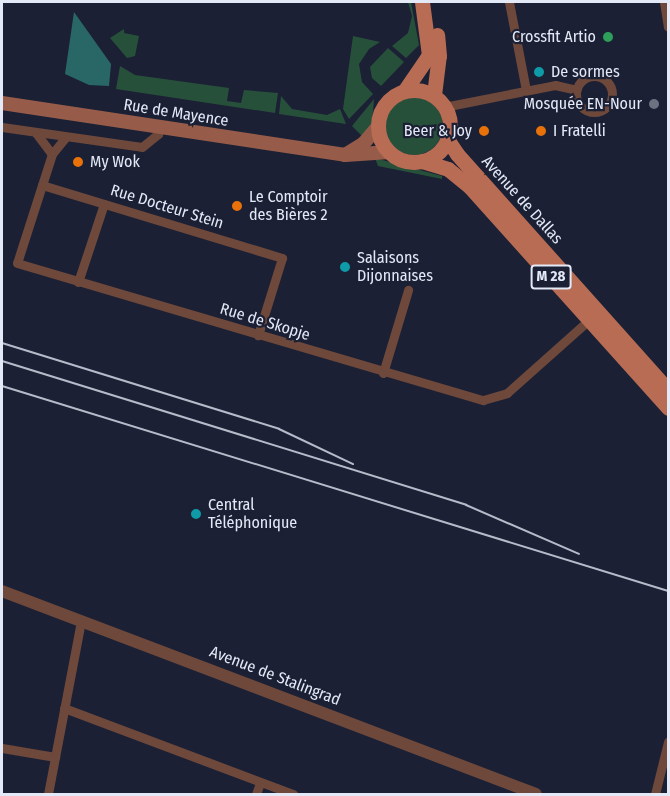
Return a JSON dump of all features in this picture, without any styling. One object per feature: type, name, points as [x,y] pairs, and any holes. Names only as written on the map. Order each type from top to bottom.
[{"type":"main road","points":[[345,155],[364,143],[378,125],[390,99],[405,90],[429,55],[422,2]]},
{"type":"main road","points":[[430,2],[439,56],[434,94]]},
{"type":"main road","points":[[378,125],[390,152],[400,159],[422,161],[433,157],[447,139],[449,123],[444,106],[434,94],[405,90]]},
{"type":"main road","name":"Rue de Mayence","points":[[2,103],[345,155],[390,152]]},
{"type":"main road","name":"Avenue de Dallas","points":[[447,139],[457,154],[669,390]]},
{"type":"main road","name":"Avenue de Dallas","points":[[422,161],[448,170],[465,182],[669,408]]},
{"type":"street","points":[[509,2],[526,90]]},
{"type":"street","points":[[664,6],[668,24]]},
{"type":"street","points":[[594,76],[605,80],[612,95],[608,106],[591,112],[581,107],[576,90],[582,80],[594,76]]},
{"type":"street","points":[[444,106],[555,84],[576,90]]},
{"type":"street","points":[[2,127],[142,147],[158,134],[159,127]]},
{"type":"street","points":[[36,133],[52,154]]},
{"type":"street","name":"Rue de Skopje","points":[[66,137],[52,154],[17,263],[383,373],[492,400],[507,393],[590,319]]},
{"type":"street","name":"Rue Docteur Stein","points":[[42,185],[282,258],[258,335]]},
{"type":"street","points":[[78,282],[104,204]]},
{"type":"street","points":[[383,373],[408,290]]},
{"type":"street","name":"Avenue de Stalingrad","points":[[2,591],[536,795]]},
{"type":"street","points":[[48,795],[81,621]]},
{"type":"street","points":[[64,708],[293,795]]},
{"type":"street","points":[[655,795],[669,742]]},
{"type":"street","points":[[2,748],[55,757]]},
{"type":"street","points":[[256,795],[260,783]]},
{"type":"shaded area","points":[[408,2],[411,2],[419,45],[406,58],[392,46],[408,33],[412,16]]},
{"type":"shaded area","points":[[74,12],[111,64],[109,86],[89,85],[65,74]]},
{"type":"shaded area","points":[[124,29],[124,33],[139,36],[135,56],[127,58],[110,38]]},
{"type":"shaded area","points":[[353,36],[380,42],[369,49],[359,64],[362,82],[373,94],[349,119],[343,109]]},
{"type":"shaded area","points":[[388,48],[404,62],[381,86],[372,78],[370,67]]},
{"type":"shaded area","points":[[120,66],[135,75],[229,88],[227,101],[241,103],[244,90],[278,93],[275,113],[116,89]]},
{"type":"shaded area","points":[[281,96],[292,109],[327,115],[340,109],[346,124],[279,114]]},
{"type":"shaded area","points":[[408,97],[420,97],[435,105],[443,120],[443,132],[435,147],[420,155],[408,155],[393,147],[385,132],[385,120],[393,105]]},
{"type":"shaded area","points":[[374,99],[372,124],[364,138],[352,126]]},
{"type":"shaded area","points":[[375,158],[442,176],[442,179],[378,166]]},
{"type":"railway","points":[[2,343],[279,429],[353,464]]},
{"type":"railway","points":[[2,361],[466,505],[579,554]]},
{"type":"railway","points":[[2,386],[668,591]]},
{"type":"place","name":"Crossfit Artio","points":[[608,37]]},
{"type":"place","name":"De sormes","points":[[539,72]]},
{"type":"place","name":"Mosquée EN-Nour","points":[[654,104]]},
{"type":"place","name":"Beer & Joy","points":[[484,131]]},
{"type":"place","name":"I Fratelli","points":[[541,131]]},
{"type":"place","name":"My Wok","points":[[78,162]]},
{"type":"place","name":"Le Comptoir des Bières 2","points":[[237,206]]},
{"type":"place","name":"Salaisons Dijonnaises","points":[[345,267]]},
{"type":"place","name":"Central Téléphonique","points":[[196,514]]}]
